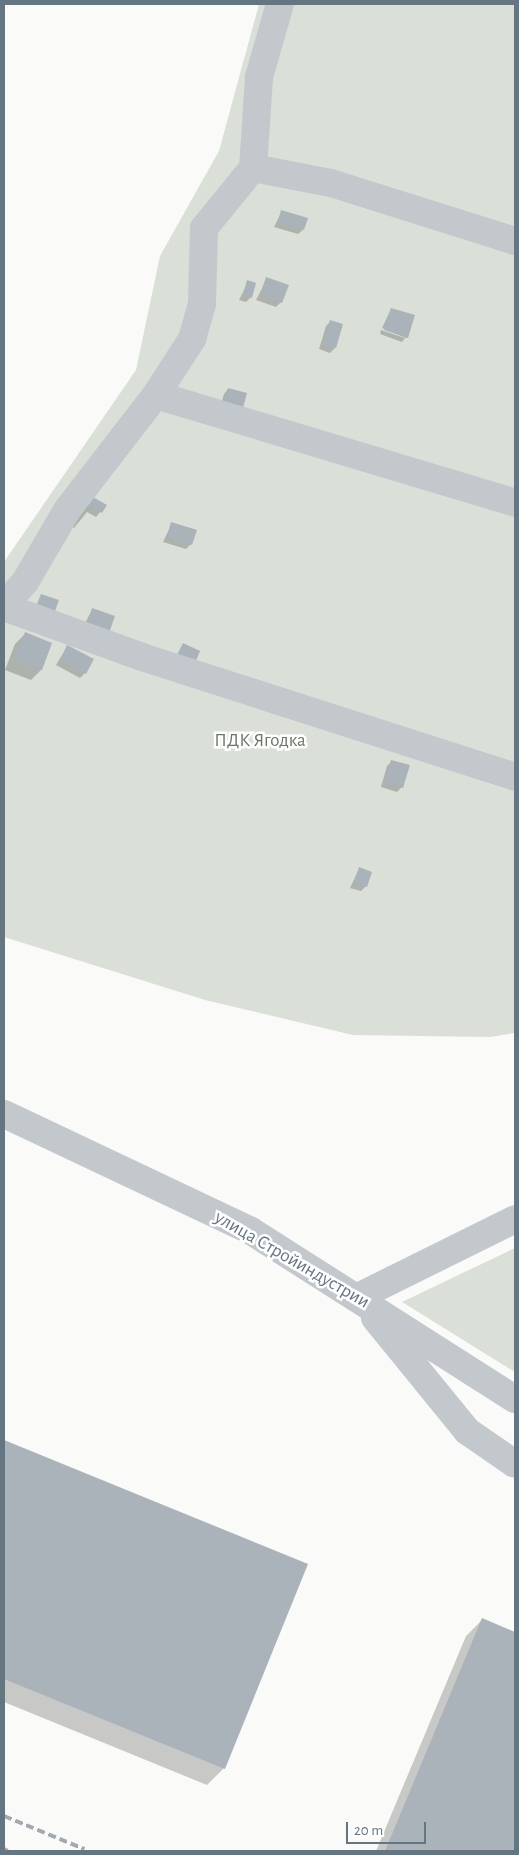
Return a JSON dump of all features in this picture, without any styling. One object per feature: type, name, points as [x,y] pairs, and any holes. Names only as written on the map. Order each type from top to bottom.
[{"type":"street","points":[[280,4],[259,78],[253,168],[204,228],[202,304],[192,339],[156,395],[67,510],[25,582],[4,606],[142,657],[515,777]]},
{"type":"street","points":[[253,168],[331,183],[515,241]]},
{"type":"street","points":[[156,395],[515,503]]},
{"type":"street","name":"улица Стройиндустрии","points":[[4,1114],[251,1231],[358,1297],[515,1399]]},
{"type":"street","points":[[515,1219],[358,1297],[467,1431],[515,1464]]},
{"type":"green space","name":"ПДК Ягодка","points":[[259,4],[515,4],[515,1033],[490,1037],[353,1035],[205,1000],[4,937],[4,562],[136,370],[160,256],[219,151]]},
{"type":"green space","points":[[515,1248],[515,1372],[402,1302]]},
{"type":"building","points":[[281,210],[308,218],[304,230],[278,222]]},
{"type":"building","points":[[266,277],[289,285],[282,303],[260,295]]},
{"type":"building","points":[[247,280],[256,283],[252,298],[243,295]]},
{"type":"building","points":[[391,308],[415,315],[408,338],[384,330]]},
{"type":"building","points":[[330,320],[343,324],[336,348],[323,345]]},
{"type":"building","points":[[228,388],[247,393],[241,415],[222,410]]},
{"type":"building","points":[[91,496],[107,505],[102,513],[86,504]]},
{"type":"building","points":[[171,522],[197,530],[192,545],[167,537]]},
{"type":"building","points":[[41,594],[59,600],[55,611],[37,604]]},
{"type":"building","points":[[92,608],[115,616],[109,633],[87,624]]},
{"type":"building","points":[[25,632],[52,643],[42,670],[14,660]]},
{"type":"building","points":[[183,643],[200,651],[195,663],[177,655]]},
{"type":"building","points":[[67,645],[94,659],[86,674],[60,660]]},
{"type":"building","points":[[391,760],[410,765],[403,788],[385,783]]},
{"type":"building","points":[[359,867],[372,872],[367,887],[354,883]]},
{"type":"building","points":[[4,1440],[308,1564],[225,1769],[4,1679]]},
{"type":"building","points":[[482,1618],[515,1632],[515,1851],[385,1851]]},
{"type":"railway","points":[[4,1816],[84,1849]]},
{"type":"railway","points":[[4,1849],[8,1851]]}]
